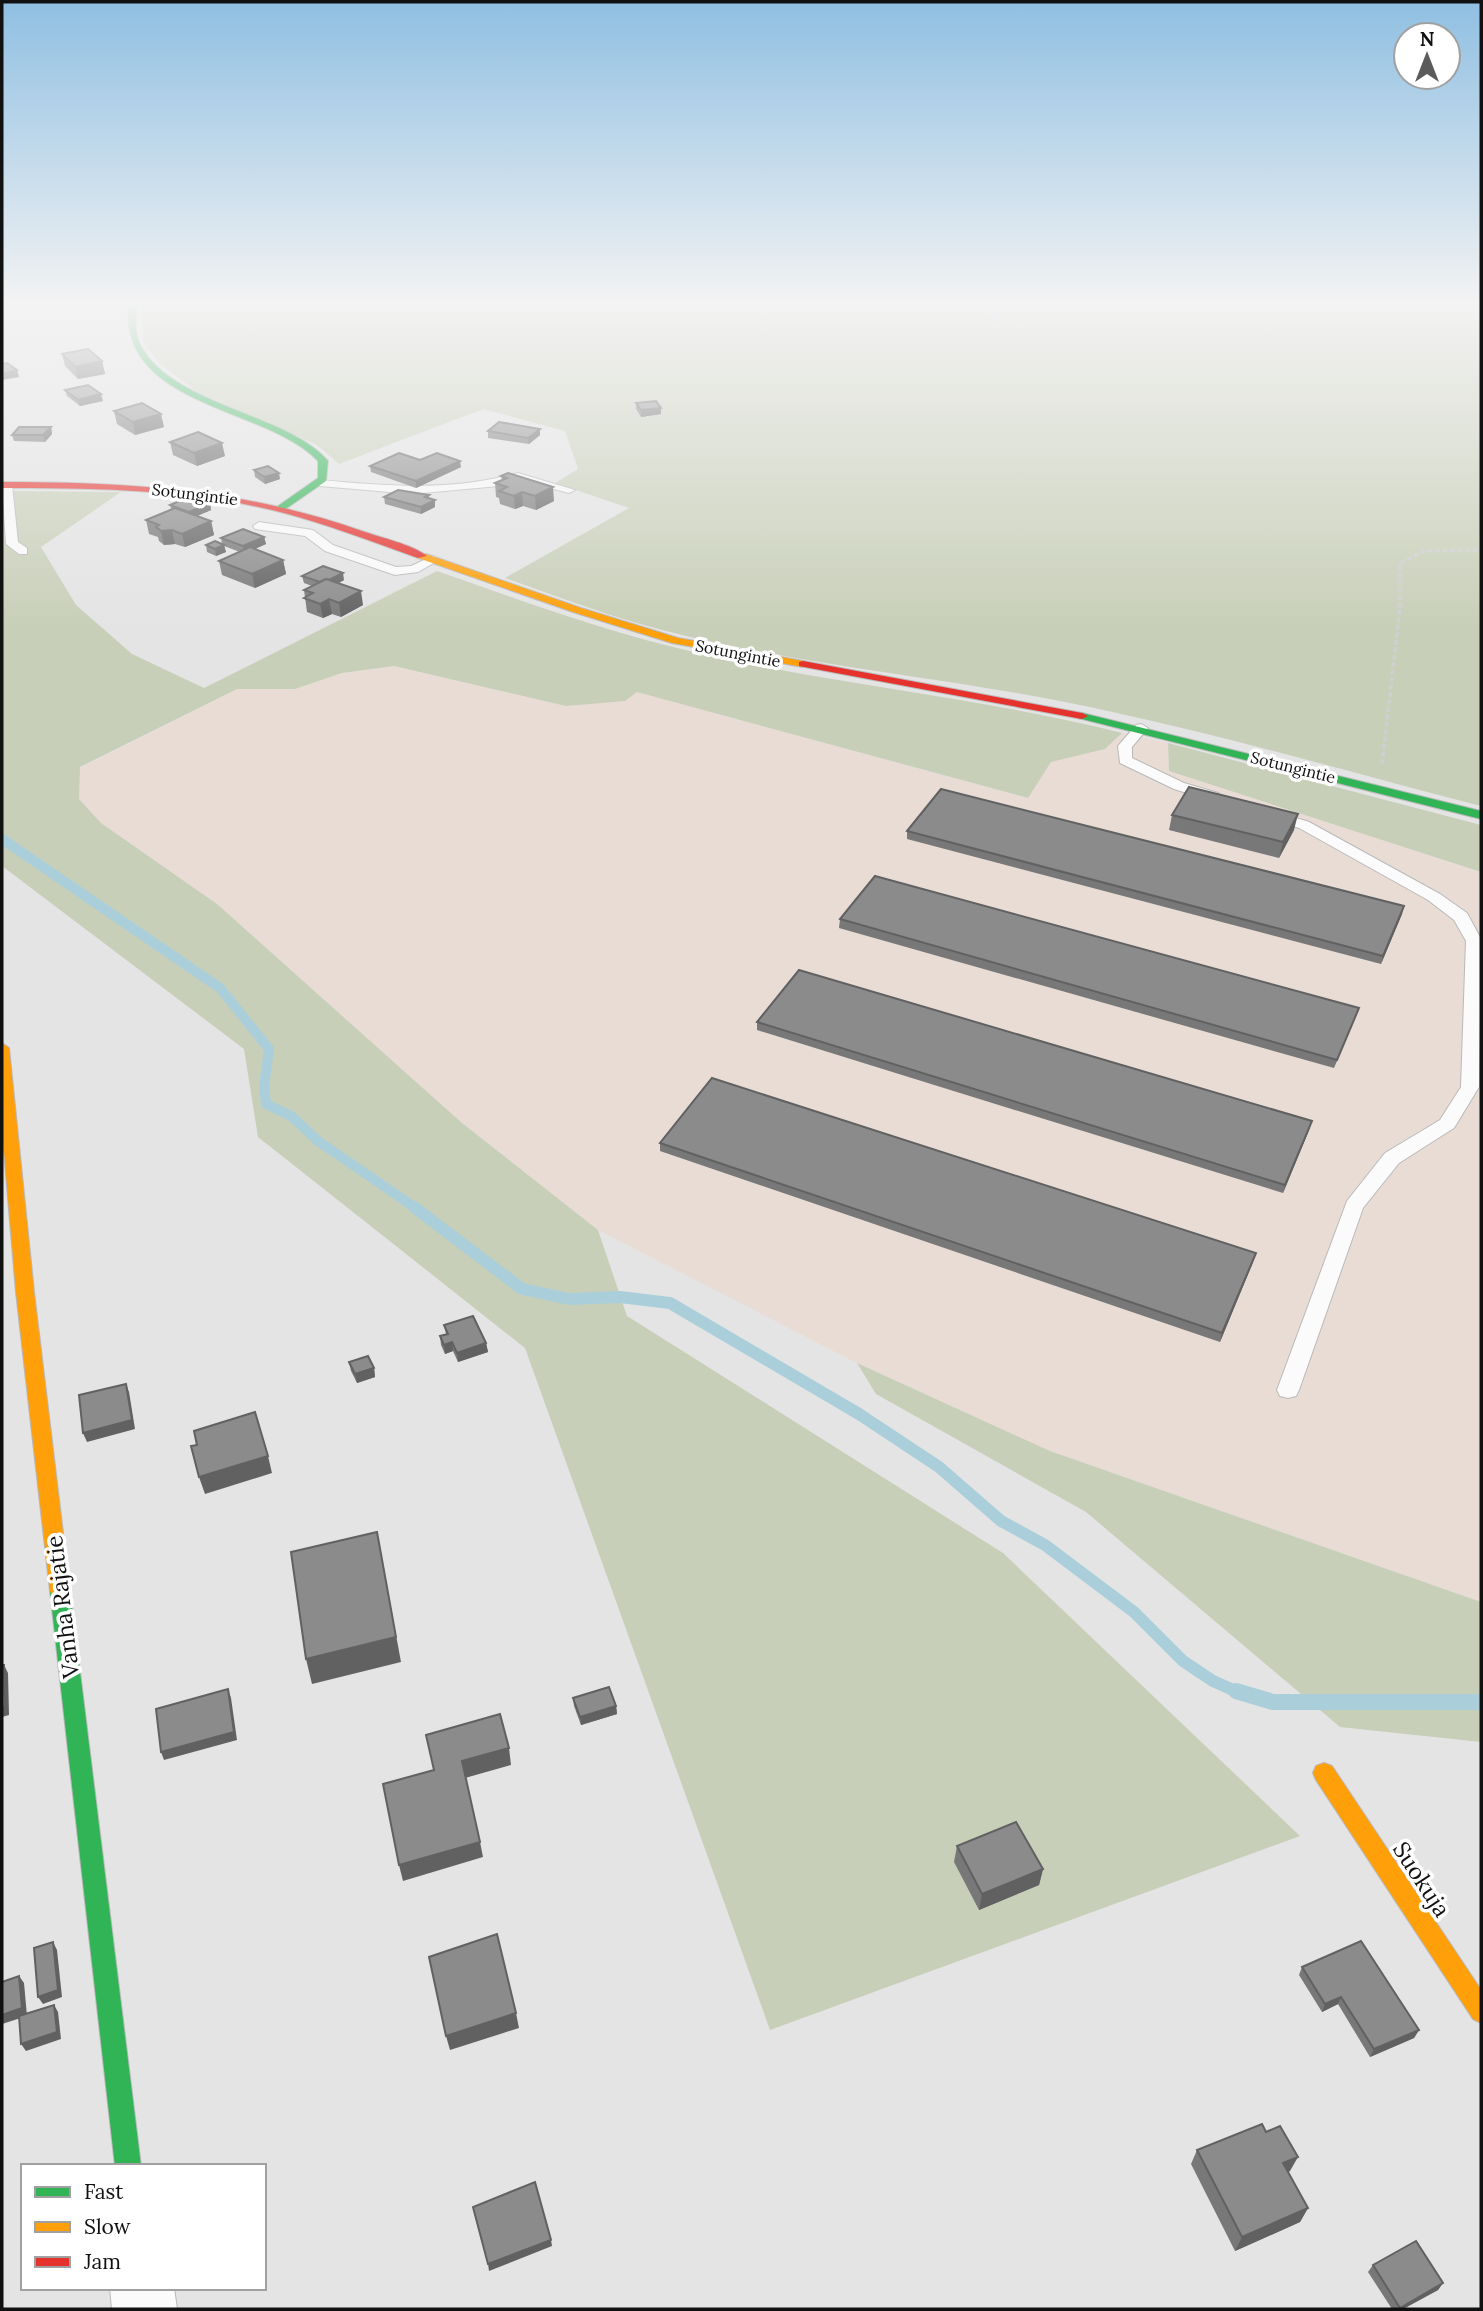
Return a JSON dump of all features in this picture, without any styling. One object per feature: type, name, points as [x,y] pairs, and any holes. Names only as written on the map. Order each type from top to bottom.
[{"type":"street","points":[[234,413],[309,446],[323,460],[324,475],[320,483],[281,509]]},
{"type":"street","name":"Sotungintie","points":[[4,485],[124,486],[192,491],[281,509],[610,622],[676,641],[1141,728],[1481,815]]},
{"type":"street","name":"Vanha Rajatie","points":[[2,1048],[25,1292],[128,2164]]},
{"type":"street","name":"Suokuja","points":[[1324,1773],[1481,2011]]},
{"type":"street","points":[[142,2290],[144,2309]]},
{"type":"lane","points":[[320,483],[412,491],[499,483],[518,476],[569,490]]},
{"type":"lane","points":[[4,485],[12,544],[23,551]]},
{"type":"lane","points":[[259,526],[309,533],[329,548],[395,571],[414,569],[433,560]]},
{"type":"lane","points":[[1141,728],[1125,746],[1125,760],[1179,786],[1229,801]]},
{"type":"lane","points":[[1254,809],[1304,825],[1396,874],[1461,917],[1474,941],[1470,1087],[1447,1124],[1392,1158],[1354,1206],[1288,1390]]},
{"type":"path","points":[[1374,788],[1385,751],[1401,592],[1398,570],[1400,563],[1423,551],[1481,551]]},
{"type":"shaded area","points":[[394,666],[566,706],[637,692],[1027,798],[1051,762],[1105,749],[1122,733],[1168,743],[1169,771],[1481,872],[1481,1602],[1050,1451],[857,1363],[598,1230],[462,1123],[217,904],[101,823],[79,799],[80,768],[237,689],[295,689],[342,673]]},
{"type":"green space","points":[[245,413],[473,413],[339,464],[317,445]]},
{"type":"green space","points":[[497,413],[1481,413],[1481,806],[1248,744],[1108,711],[721,644],[605,613],[505,578],[629,508],[555,483],[578,469],[565,431]]},
{"type":"green space","points":[[10,491],[121,492],[41,547],[76,605],[132,654],[204,688],[437,571],[581,621],[669,646],[782,670],[1009,709],[1122,733],[1105,749],[1051,762],[1028,798],[637,692],[625,701],[566,706],[394,666],[342,673],[295,689],[237,689],[80,767],[79,799],[101,823],[217,904],[462,1123],[598,1230],[627,1316],[1003,1553],[1300,1836],[770,2030],[525,1348],[258,1137],[244,1049],[2,866],[2,519],[5,540],[16,542]]},
{"type":"green space","points":[[1168,743],[1481,825],[1481,872],[1169,771]]},
{"type":"green space","points":[[857,1363],[1050,1451],[1481,1602],[1481,1742],[1340,1727],[1086,1512],[876,1394]]},
{"type":"building","points":[[117,413],[161,414],[133,422]]},
{"type":"building","points":[[499,422],[540,429],[528,438],[488,431]]},
{"type":"building","points":[[19,427],[51,427],[43,435],[12,435]]},
{"type":"building","points":[[198,432],[222,443],[194,453],[170,442]]},
{"type":"building","points":[[399,453],[420,460],[437,453],[460,461],[416,481],[370,466]]},
{"type":"building","points":[[268,466],[279,473],[264,477],[254,470]]},
{"type":"building","points":[[508,473],[553,487],[535,496],[522,492],[514,496],[499,491],[507,487],[495,483],[507,478],[501,476]]},
{"type":"building","points":[[398,490],[429,495],[425,497],[435,500],[421,507],[384,497]]},
{"type":"building","points":[[191,496],[210,503],[189,512],[170,505]]},
{"type":"building","points":[[175,508],[211,521],[182,534],[172,530],[161,531],[156,527],[159,525],[146,520]]},
{"type":"building","points":[[243,529],[264,537],[243,546],[221,538]]},
{"type":"building","points":[[215,541],[224,545],[215,549],[206,545]]},
{"type":"building","points":[[250,547],[283,560],[252,574],[219,561]]},
{"type":"building","points":[[323,566],[343,573],[320,582],[302,576]]},
{"type":"building","points":[[326,579],[361,591],[339,603],[329,599],[320,604],[304,598],[313,593],[304,590]]},
{"type":"building","points":[[1189,787],[1298,814],[1283,842],[1172,815]]},
{"type":"building","points":[[941,789],[1404,906],[1383,956],[907,831]]},
{"type":"building","points":[[875,876],[1359,1008],[1337,1060],[840,919]]},
{"type":"building","points":[[799,970],[1312,1121],[1285,1185],[757,1022]]},
{"type":"building","points":[[712,1078],[1256,1253],[1222,1333],[660,1143]]},
{"type":"building","points":[[473,1316],[486,1343],[457,1353],[452,1342],[444,1345],[440,1336],[448,1334],[444,1325]]},
{"type":"building","points":[[368,1356],[374,1368],[355,1374],[349,1362]]},
{"type":"building","points":[[126,1384],[132,1420],[83,1433],[79,1395]]},
{"type":"building","points":[[255,1412],[268,1456],[199,1477],[191,1446],[197,1445],[194,1431]]},
{"type":"building","points":[[377,1532],[396,1637],[306,1659],[291,1552]]},
{"type":"building","points":[[4,1665],[5,1707],[2,1707]]},
{"type":"building","points":[[609,1687],[616,1706],[580,1717],[573,1698]]},
{"type":"building","points":[[228,1689],[234,1732],[161,1752],[156,1709]]},
{"type":"building","points":[[500,1714],[509,1748],[462,1761],[480,1842],[399,1865],[383,1784],[434,1770],[426,1735]]},
{"type":"building","points":[[1016,1822],[1043,1869],[982,1894],[957,1846]]},
{"type":"building","points":[[497,1934],[516,2013],[446,2036],[429,1957]]},
{"type":"building","points":[[1361,1941],[1419,2030],[1374,2049],[1341,1997],[1325,2004],[1302,1967]]},
{"type":"building","points":[[53,1942],[58,1990],[38,1997],[34,1948]]},
{"type":"building","points":[[19,1976],[22,2008],[2,2015],[2,1982]]},
{"type":"building","points":[[54,2005],[57,2032],[21,2044],[19,2016]]},
{"type":"building","points":[[1262,2124],[1266,2132],[1280,2126],[1298,2157],[1283,2163],[1308,2208],[1242,2237],[1197,2150]]},
{"type":"building","points":[[535,2182],[551,2240],[488,2264],[473,2207]]},
{"type":"building","points":[[1416,2241],[1443,2283],[1400,2308],[1373,2265]]},
{"type":"waterway","points":[[2,839],[220,988],[269,1049],[264,1086],[266,1104],[291,1116],[318,1141],[417,1209]]},
{"type":"waterway","points":[[414,1207],[522,1289],[569,1299],[620,1297],[670,1303],[859,1414],[939,1467],[1001,1521],[1045,1545],[1134,1612],[1183,1661],[1213,1681],[1240,1693]]},
{"type":"waterway","points":[[1236,1691],[1273,1702],[1481,1702]]},
{"type":"traffic: fast","points":[[232,413],[309,446],[323,461],[323,479],[281,508]]},
{"type":"traffic: fast","points":[[1082,716],[1481,815]]},
{"type":"traffic: fast","points":[[60,1591],[128,2164]]},
{"type":"traffic: slow","points":[[422,556],[676,641],[803,664]]},
{"type":"traffic: slow","points":[[2,1048],[25,1292],[60,1591]]},
{"type":"traffic: slow","points":[[1324,1773],[1481,2011]]},
{"type":"traffic: jam","points":[[2,485],[136,488],[236,499],[308,516],[422,556]]},
{"type":"traffic: jam","points":[[803,664],[1082,716]]}]
